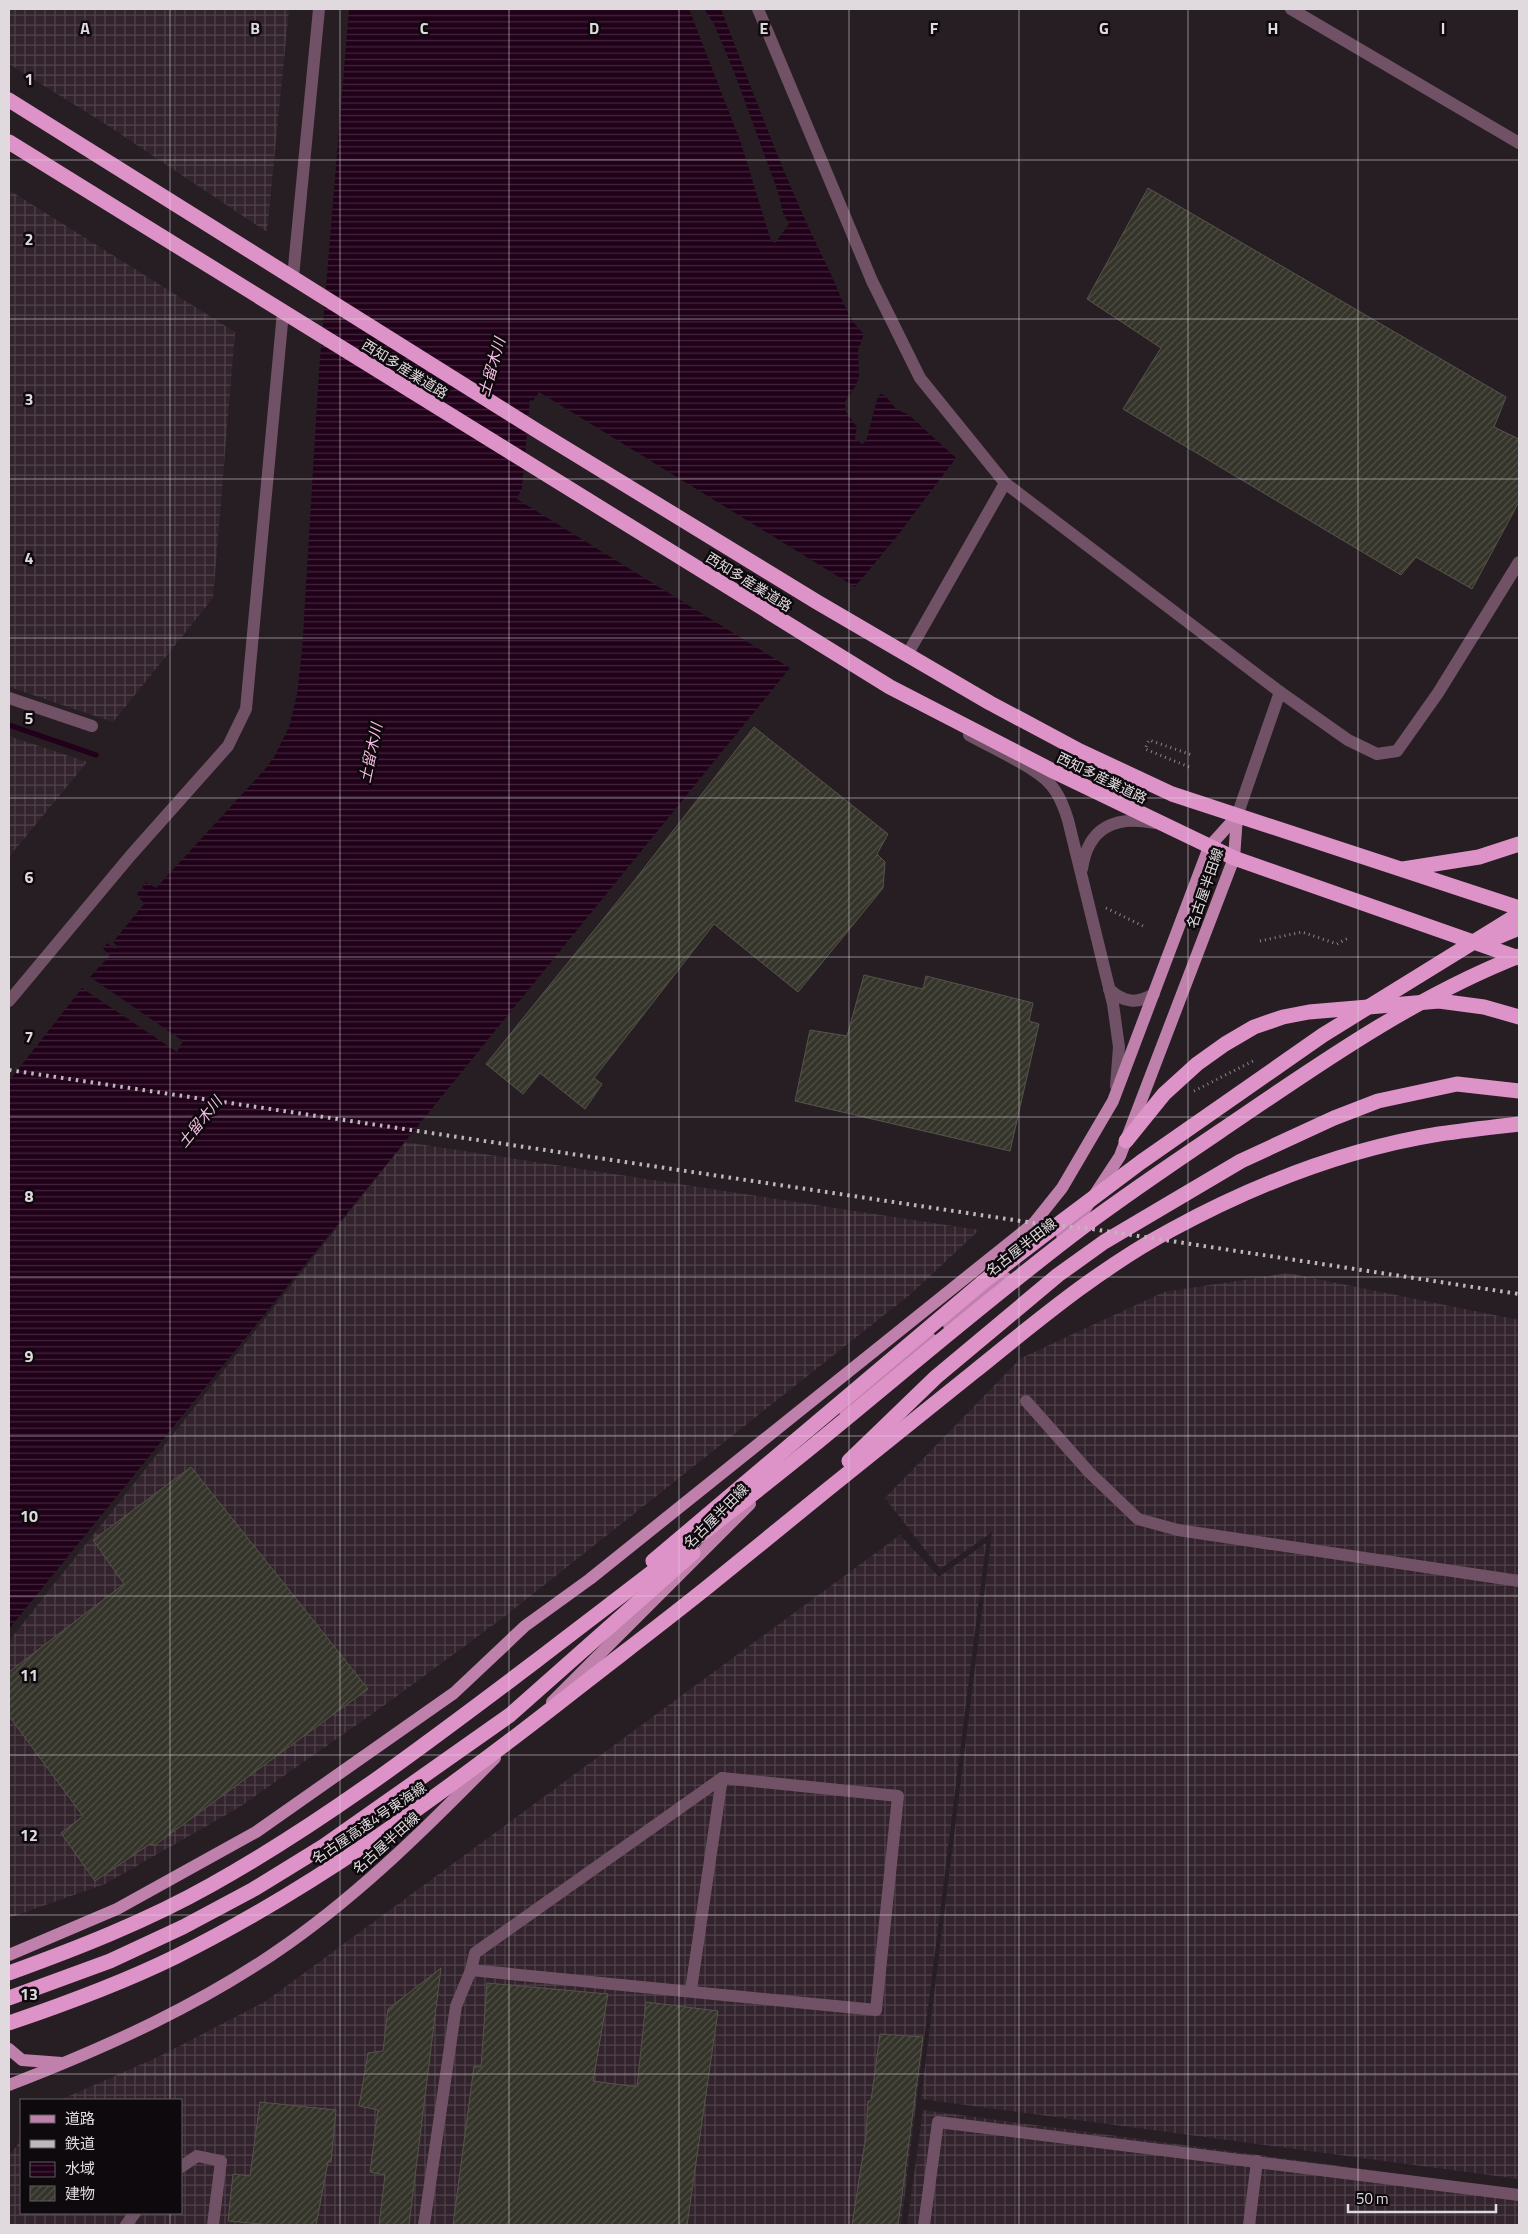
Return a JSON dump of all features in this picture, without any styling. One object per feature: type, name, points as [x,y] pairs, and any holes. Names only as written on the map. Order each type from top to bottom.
[{"type":"highway","name":"西知多産業道路","points":[[9,100],[539,432],[817,602],[907,655],[1080,751],[1172,794],[1519,908]]},
{"type":"highway","name":"西知多産業道路","points":[[9,142],[890,687],[969,729],[1160,824],[1234,858],[1519,957]]},
{"type":"highway","points":[[1400,870],[1479,857],[1519,844]]},
{"type":"highway","points":[[577,1629],[679,1538],[787,1446],[983,1282],[1061,1222],[1142,1162],[1323,1035],[1519,914]]},
{"type":"highway","points":[[1452,956],[1519,928]]},
{"type":"highway","points":[[9,1973],[128,1927],[207,1887],[276,1848],[410,1756],[577,1629],[714,1524],[1042,1259],[1155,1175],[1360,1038],[1458,982],[1519,957]]},
{"type":"highway","points":[[1126,1141],[1164,1094],[1197,1064],[1225,1044],[1254,1027],[1283,1017],[1309,1012],[1439,1001],[1484,1007],[1519,1017]]},
{"type":"highway","points":[[784,1524],[950,1365],[1058,1275],[1104,1242],[1154,1212],[1241,1161],[1334,1118],[1378,1101],[1457,1084],[1519,1091]]},
{"type":"highway","points":[[784,1524],[1022,1333],[1127,1256],[1170,1230],[1257,1189],[1344,1157],[1437,1134],[1519,1124]]},
{"type":"highway","points":[[9,1998],[118,1957],[183,1927],[254,1889],[324,1846],[510,1715],[758,1495]]},
{"type":"highway","name":"名古屋高速4号東海線","points":[[9,2023],[75,2000],[173,1958],[265,1910],[356,1852],[439,1795],[709,1586],[784,1524]]},
{"type":"main road","name":"名古屋半田線","points":[[9,1955],[117,1909],[256,1832],[454,1692],[525,1626],[597,1574],[1034,1223],[1062,1188],[1113,1101],[1209,847],[1237,816]]},
{"type":"main road","name":"名古屋半田線","points":[[9,2085],[64,2064],[150,2025],[222,1986],[289,1943],[352,1894],[407,1846],[758,1495],[870,1387],[973,1303],[1074,1226],[1120,1156],[1126,1141],[1234,858],[1237,816]]},
{"type":"main road","points":[[9,2049],[22,2060],[64,2064]]},
{"type":"street","points":[[293,277],[319,9]]},
{"type":"street","points":[[758,9],[872,281],[920,378],[1005,483],[1280,692],[1348,740],[1377,754],[1397,751],[1438,694],[1519,562]]},
{"type":"street","points":[[1291,9],[1519,143]]},
{"type":"street","points":[[9,1001],[131,856],[228,746],[246,709],[283,312]]},
{"type":"street","points":[[907,655],[1005,483]]},
{"type":"street","points":[[890,687],[950,725],[1036,773],[1049,783],[1060,800],[1068,820],[1109,989],[1119,1047],[1118,1071],[1113,1101]]},
{"type":"street","points":[[1237,816],[1280,692]]},
{"type":"street","points":[[9,698],[92,726]]},
{"type":"street","points":[[1081,874],[1088,845],[1106,827],[1127,820],[1141,820],[1160,824]]},
{"type":"street","points":[[1109,989],[1117,997],[1127,1001],[1137,1002],[1154,994]]},
{"type":"street","points":[[1026,1401],[1089,1472],[1138,1519],[1178,1530],[1519,1581]]},
{"type":"street","points":[[691,1990],[722,1778]]},
{"type":"street","points":[[424,2225],[456,2006],[476,1953],[722,1778],[898,1796],[876,2010],[691,1990],[471,1970]]},
{"type":"street","points":[[924,2225],[938,2122],[1519,2195]]},
{"type":"street","points":[[182,2166],[197,2156],[221,2161],[213,2225]]},
{"type":"street","points":[[1249,2225],[1257,2161]]},
{"type":"street","points":[[126,2225],[134,2214]]},
{"type":"path","points":[[1189,767],[1145,749],[1149,740],[1192,755]]},
{"type":"path","points":[[1101,905],[1143,926]]},
{"type":"path","points":[[1260,941],[1302,932],[1337,944],[1350,937]]},
{"type":"path","points":[[1194,1092],[1262,1056]]},
{"type":"shaded area","points":[[9,9],[289,9],[267,232],[107,125],[9,64]]},
{"type":"shaded area","points":[[9,190],[235,332],[213,598],[113,722],[9,687]]},
{"type":"shaded area","points":[[9,736],[87,762],[9,857]]},
{"type":"shaded area","points":[[405,1142],[979,1230],[912,1293],[504,1617],[382,1707],[238,1808],[105,1884],[9,1918],[9,1641]]},
{"type":"shaded area","points":[[1288,1273],[1519,1320],[1519,2179],[921,2099],[992,1532],[940,1569],[885,1498],[1021,1358],[1164,1292]]},
{"type":"shaded area","points":[[900,1535],[939,1577],[986,1543],[901,2225],[9,2225],[9,2156],[20,2141],[20,2214],[182,2214],[182,2099],[62,2099],[160,2056],[266,2001]]},
{"type":"shaded area","points":[[923,2110],[1519,2190],[1519,2225],[907,2225]]},
{"type":"water","name":"土留木川","points":[[349,9],[689,9],[741,143],[771,241],[775,243],[789,224],[783,213],[778,192],[734,72],[714,24],[704,9],[721,9],[799,206],[848,312],[864,334],[858,350],[859,376],[856,385],[845,402],[846,412],[857,427],[855,439],[862,444],[866,441],[878,396],[881,394],[894,407],[908,414],[956,458],[898,535],[855,587],[539,392],[533,401],[530,400],[522,488],[517,499],[790,668],[9,1629],[9,1081],[82,988],[177,1052],[183,1041],[90,977],[110,955],[103,949],[107,943],[115,949],[117,946],[113,942],[144,904],[137,894],[141,889],[147,893],[142,887],[146,882],[156,888],[266,768],[274,757],[289,727],[297,694],[302,651],[319,371]]},
{"type":"building","points":[[1148,188],[1506,397],[1494,427],[1519,439],[1519,502],[1472,589],[1416,557],[1401,575],[1123,409],[1161,348],[1087,299]]},
{"type":"building","points":[[754,727],[888,834],[877,854],[885,862],[883,888],[798,992],[714,924],[594,1078],[602,1084],[585,1109],[540,1073],[523,1094],[486,1064],[634,881]]},
{"type":"building","points":[[864,975],[923,989],[926,976],[1033,1003],[1029,1021],[1039,1024],[1010,1151],[795,1101],[810,1030],[847,1036]]},
{"type":"building","points":[[191,1467],[368,1689],[155,1845],[150,1844],[95,1881],[61,1833],[83,1816],[9,1716],[9,1672],[124,1584],[93,1540]]},
{"type":"building","points":[[441,1968],[409,2225],[379,2225],[385,2175],[370,2172],[378,2110],[359,2106],[368,2053],[383,2051],[388,2009]]},
{"type":"building","points":[[487,1983],[608,1994],[593,2081],[637,2087],[646,2002],[718,2011],[687,2225],[453,2225],[474,2066],[481,2067]]},
{"type":"building","points":[[880,2034],[923,2037],[898,2225],[852,2225],[866,2135],[868,2101],[871,2101]]},
{"type":"building","points":[[260,2102],[336,2110],[331,2162],[328,2162],[316,2225],[271,2225],[228,2221],[233,2174],[250,2176]]},
{"type":"waterway","points":[[9,725],[96,755]]},
{"type":"railway","points":[[9,1070],[1034,1223],[1092,1229],[1519,1294]]}]
